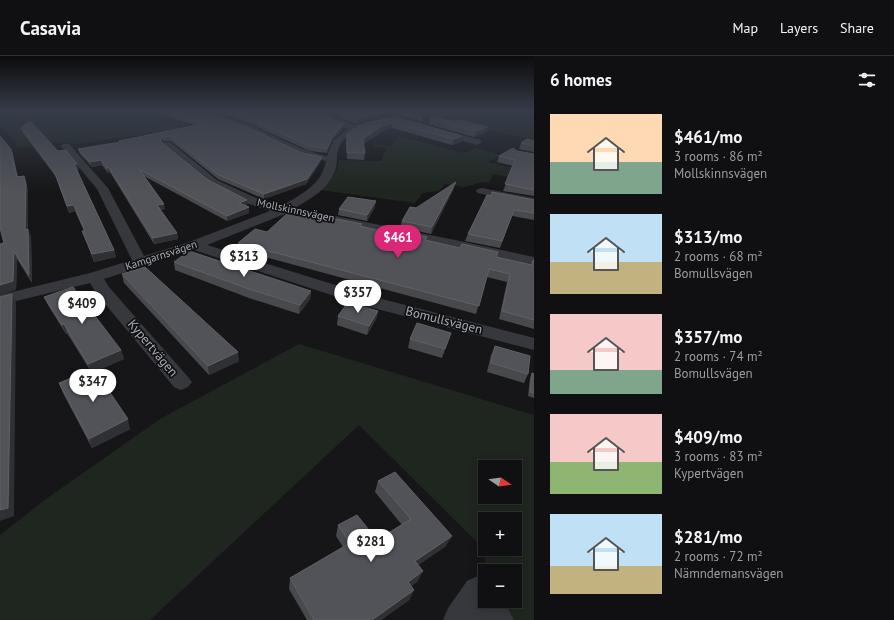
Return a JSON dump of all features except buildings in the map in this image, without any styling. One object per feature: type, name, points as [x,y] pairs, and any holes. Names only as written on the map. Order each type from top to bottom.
[{"type":"street","points":[[272,138],[305,154],[332,159]]},
{"type":"street","name":"Kamgarnsvägen","points":[[0,300],[95,277],[194,245],[286,209],[314,192],[324,181],[330,171],[333,151],[336,143],[342,138]]},
{"type":"street","points":[[464,138],[478,142]]},
{"type":"street","name":"Mollskinnsvägen","points":[[166,144],[213,182],[250,200],[269,207],[286,209],[456,244],[534,262]]},
{"type":"street","points":[[66,146],[102,188],[140,262]]},
{"type":"street","points":[[482,191],[534,202]]},
{"type":"street","name":"Bomullsvägen","points":[[194,245],[347,294],[534,344]]},
{"type":"street","name":"Kypertvägen","points":[[95,277],[102,289],[181,382]]},
{"type":"street","points":[[460,620],[478,592],[497,620]]},
{"type":"shaded area","points":[[12,138],[117,138],[79,144],[54,143],[18,148]]},
{"type":"shaded area","points":[[396,138],[407,138],[464,153],[476,148],[501,155],[488,162],[534,173],[534,182],[493,174],[489,183],[482,182],[465,187],[445,184],[439,191],[423,193],[415,203],[320,190],[333,177],[339,160],[381,161],[386,148],[373,147],[375,144],[391,146]]},
{"type":"shaded area","points":[[299,344],[534,415],[534,620],[460,620],[478,592],[478,608],[522,608],[522,564],[484,564],[486,556],[522,556],[522,512],[478,512],[478,543],[359,425],[150,620],[0,620],[0,535],[46,499],[160,419]]}]
